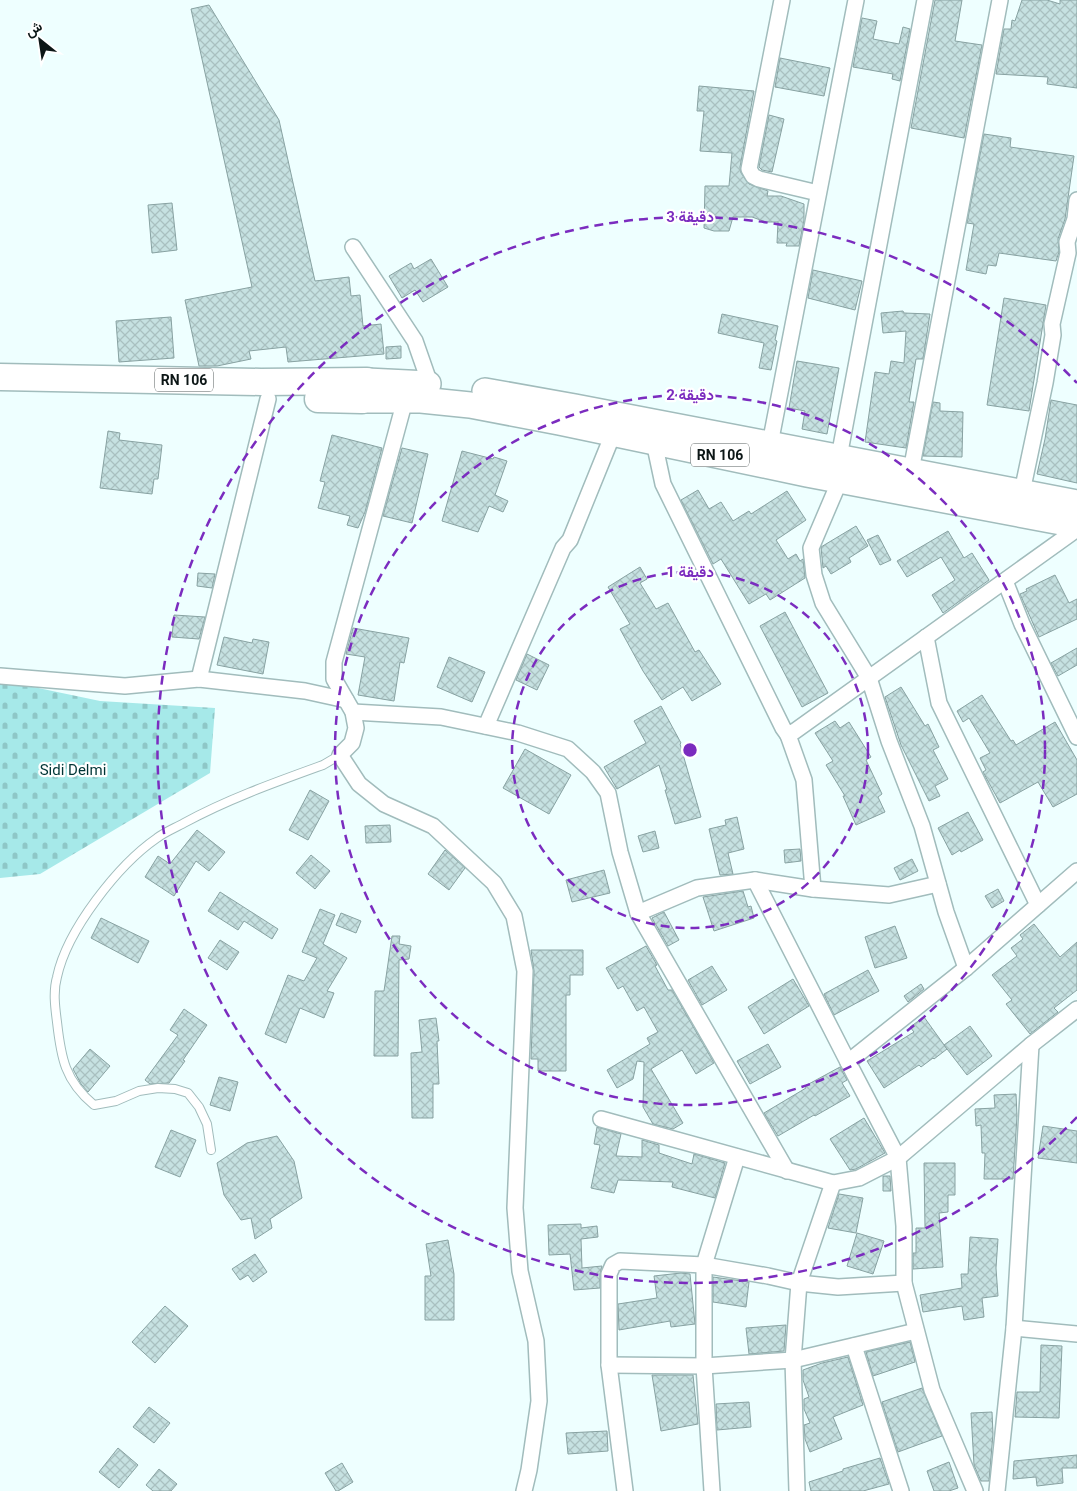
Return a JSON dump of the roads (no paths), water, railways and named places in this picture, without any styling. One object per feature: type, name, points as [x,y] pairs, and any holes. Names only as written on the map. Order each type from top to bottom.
[{"type":"highway","name":"RN 106","points":[[0,377],[261,382],[365,391]]},
{"type":"highway","name":"RN 106","points":[[0,395],[268,399],[365,391]]},
{"type":"main road","name":"RN 106","points":[[365,391],[430,384],[476,389],[576,406],[770,444],[840,469],[911,471],[1077,503]]},
{"type":"main road","name":"RN 106","points":[[365,391],[405,400],[470,405],[654,442],[840,469],[1077,525]]},
{"type":"street","points":[[782,0],[749,169],[753,176],[759,179],[818,193]]},
{"type":"street","points":[[770,444],[856,0]]},
{"type":"street","points":[[925,0],[840,469],[811,548],[814,575],[823,603],[869,678],[889,741],[922,826],[946,912],[966,968]]},
{"type":"street","points":[[911,471],[1000,0]]},
{"type":"street","points":[[1022,492],[1052,344],[1052,324],[1068,253],[1067,242],[1075,219],[1077,200]]},
{"type":"street","points":[[353,247],[415,341],[430,384]]},
{"type":"street","points":[[199,679],[268,399]]},
{"type":"street","points":[[405,400],[334,662],[334,679],[350,706],[356,728],[352,744],[340,755],[359,784],[384,804],[433,826],[494,883],[514,916],[525,971],[515,1208],[520,1271],[536,1341],[539,1400],[524,1491]]},
{"type":"street","points":[[486,726],[563,548],[570,540],[613,434]]},
{"type":"street","points":[[654,442],[663,484],[788,735],[804,780],[812,889]]},
{"type":"street","points":[[788,735],[795,732],[1077,529]]},
{"type":"street","points":[[1005,581],[1022,624],[1077,737]]},
{"type":"street","points":[[926,637],[939,702],[1038,905]]},
{"type":"street","points":[[0,676],[125,686],[199,679],[305,690],[350,706],[486,726],[518,733],[568,749],[593,772],[608,792],[620,852],[638,913],[787,1171]]},
{"type":"street","points":[[848,1062],[966,968],[1077,871]]},
{"type":"street","points":[[638,913],[697,888],[755,880],[812,889],[889,896],[938,884]]},
{"type":"street","points":[[755,880],[898,1158],[904,1226],[904,1283],[932,1390],[975,1491]]},
{"type":"street","points":[[601,1119],[832,1183],[859,1178],[898,1158],[1031,1045],[1077,1009]]},
{"type":"street","points":[[997,1491],[1014,1328],[1031,1045]]},
{"type":"street","points":[[712,1491],[704,1366],[704,1265],[737,1157]]},
{"type":"street","points":[[797,1491],[793,1360],[799,1283],[832,1183]]},
{"type":"street","points":[[625,1491],[609,1365],[609,1274],[613,1265],[620,1261],[704,1265],[799,1283],[838,1288],[904,1283]]},
{"type":"street","points":[[1014,1328],[1077,1334]]},
{"type":"street","points":[[609,1365],[704,1366],[793,1360],[916,1331]]},
{"type":"street","points":[[854,1346],[901,1491]]},
{"type":"lane","points":[[211,1150],[207,1124],[199,1106],[188,1093],[158,1088],[139,1092],[116,1101],[94,1105],[80,1094],[69,1078],[60,1049],[55,996],[56,977],[70,939],[82,919],[103,892],[140,851],[158,837],[209,810],[323,765],[340,755]]},
{"type":"park label","name":"Sidi Delmi","points":[[73,770]]}]
